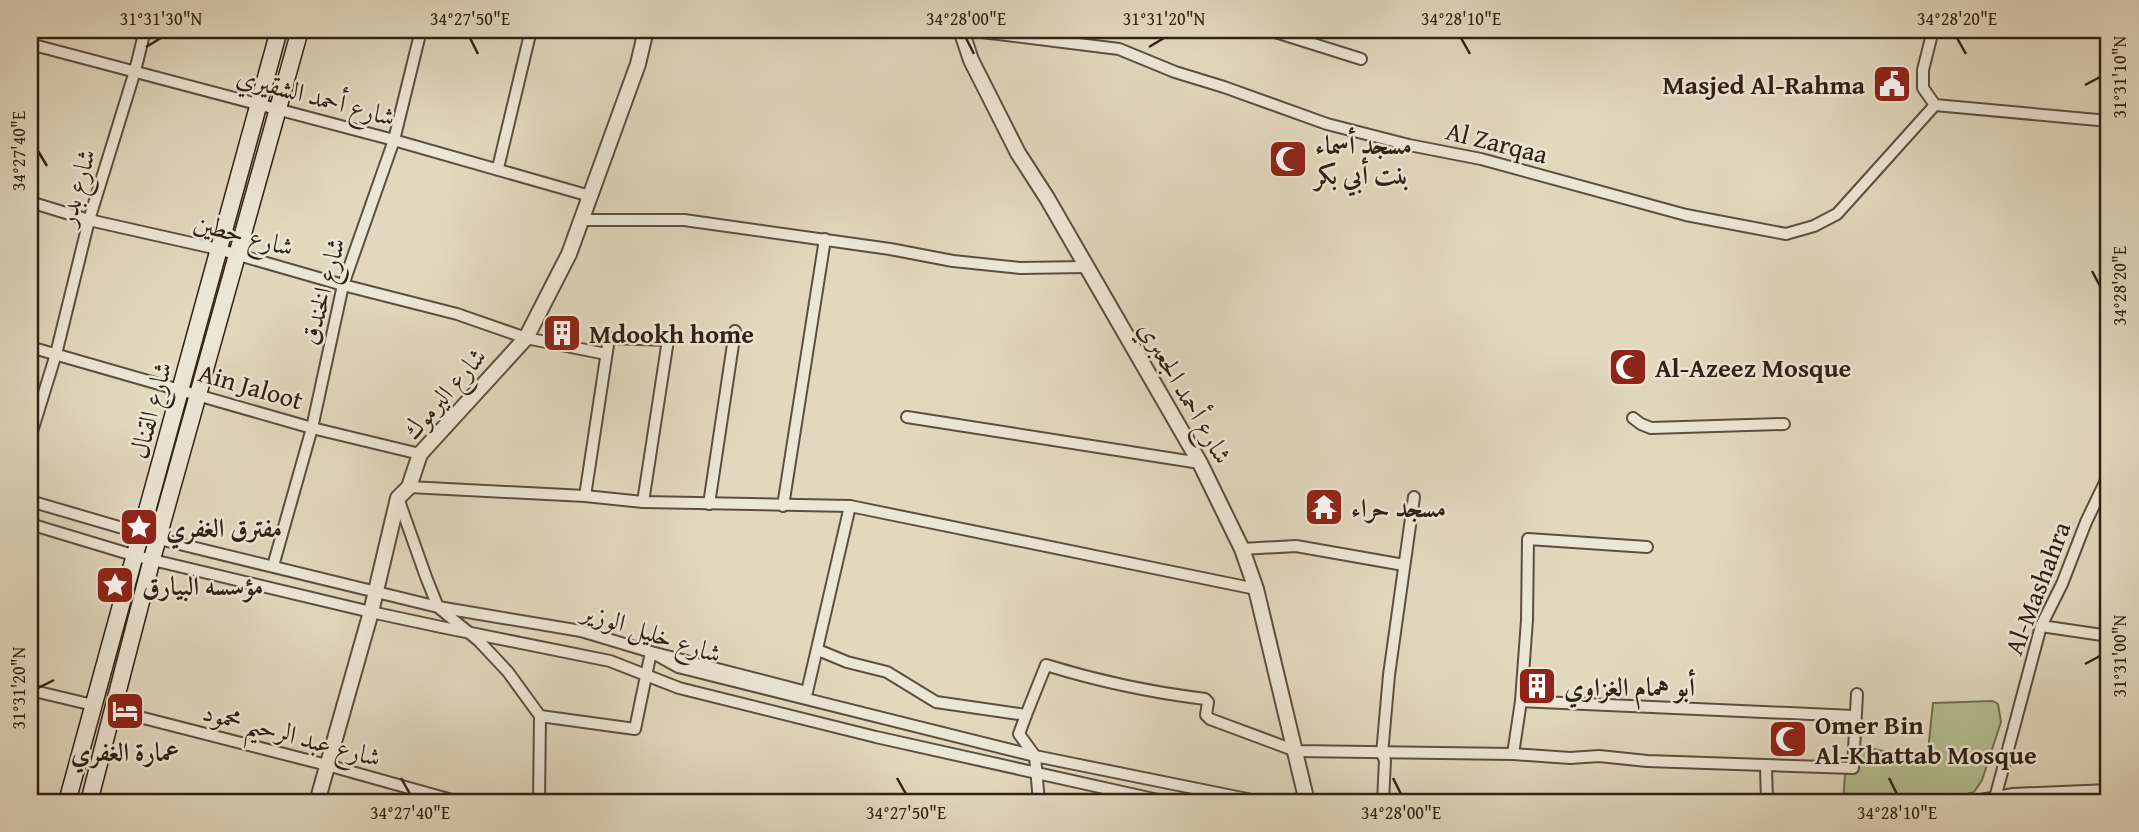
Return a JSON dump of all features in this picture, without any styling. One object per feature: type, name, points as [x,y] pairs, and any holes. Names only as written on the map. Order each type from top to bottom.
[{"type":"main road","name":"شارع القنال","points":[[89,802],[112,710],[144,557],[141,534],[278,30]]},
{"type":"main road","name":"شارع القنال","points":[[67,802],[93,705],[144,557],[159,539],[300,30]]},
{"type":"street","name":"شارع بدر","points":[[30,438],[56,354],[89,220],[145,30]]},
{"type":"street","name":"شارع الخندق","points":[[273,566],[312,428],[343,285],[394,140],[421,30]]},
{"type":"street","points":[[498,168],[531,30]]},
{"type":"street","points":[[627,30],[645,32]]},
{"type":"street","name":"Al Zarqaa","points":[[963,30],[1119,49],[1175,72],[1327,124],[1409,145],[1481,159],[1686,215],[1786,233],[1814,226],[1837,214],[1935,105]]},
{"type":"street","name":"شارع أحمد الجعبري","points":[[963,30],[971,60],[1018,153],[1047,198],[1200,463],[1242,549],[1256,589],[1307,802]]},
{"type":"street","points":[[1072,42],[1075,30]]},
{"type":"street","points":[[1269,30],[1362,59]]},
{"type":"street","points":[[1933,30],[1923,70],[1923,88],[1935,105],[2109,121]]},
{"type":"street","name":"شارع اليرموك","points":[[317,802],[404,493],[420,454],[526,338],[569,254],[638,64],[645,32]]},
{"type":"street","name":"شارع أحمد الشقيري","points":[[30,44],[498,168],[590,196]]},
{"type":"street","name":"شارع حطين","points":[[30,202],[89,220],[218,249],[457,314],[526,338],[606,354]]},
{"type":"street","points":[[581,220],[684,220],[825,239],[953,261],[1006,267],[1086,267]]},
{"type":"street","points":[[783,506],[825,239]]},
{"type":"street","points":[[709,504],[735,331]]},
{"type":"street","points":[[585,496],[609,338],[668,341],[643,502]]},
{"type":"street","name":"Ain Jaloot","points":[[30,347],[312,428],[420,454]]},
{"type":"street","points":[[907,417],[1200,463]]},
{"type":"street","points":[[1633,418],[1651,428],[1784,424]]},
{"type":"street","name":"Al-Mashahra","points":[[1995,800],[2011,730],[2041,626],[2063,584],[2086,522],[2109,474]]},
{"type":"street","points":[[539,802],[540,716],[509,672],[439,607],[426,577],[404,493],[585,496],[643,502],[850,506],[1256,589]]},
{"type":"street","points":[[1382,802],[1385,760],[1382,754],[1389,675],[1414,497]]},
{"type":"street","name":"شارع خليل الوزير","points":[[30,501],[159,539],[439,607],[581,631],[651,652],[678,667],[1035,756],[1262,802]]},
{"type":"street","points":[[540,716],[635,729],[651,652],[807,692],[850,506]]},
{"type":"street","name":"شارع خليل الوزير","points":[[30,524],[144,557],[371,612],[610,661],[680,688],[876,737],[1167,802]]},
{"type":"street","points":[[1513,754],[1528,620],[1528,539],[1647,547]]},
{"type":"street","points":[[1242,549],[1296,546],[1404,565]]},
{"type":"street","points":[[2041,626],[2109,636]]},
{"type":"street","points":[[818,650],[847,662],[887,672],[936,702],[1026,715]]},
{"type":"street","points":[[1039,802],[1035,756],[1019,734],[1046,666],[1114,685],[1205,699],[1208,702],[1206,715],[1210,719],[1296,751],[1382,754],[1513,754],[1570,758],[1600,756],[1647,761],[1853,768],[1857,694]]},
{"type":"street","points":[[30,690],[93,705]]},
{"type":"street","points":[[1521,701],[1854,716]]},
{"type":"street","name":"شارع عبد الرحيم محمود","points":[[112,710],[459,802]]},
{"type":"street","points":[[1766,766],[1767,802]]},
{"type":"street","points":[[1970,802],[1995,800],[2013,794],[2109,790]]},
{"type":"green space","points":[[1993,701],[1998,704],[2001,722],[1982,780],[1974,792],[1938,802],[1843,802],[1845,774],[1855,772],[1856,745],[1892,753],[1928,751],[1933,703]]},
{"type":"place","name":"Masjed Al-Rahma","points":[[1892,84]]},
{"type":"place","name":"مسجد أسماء بنت أبي بكر","points":[[1288,159]]},
{"type":"place","name":"Mdookh home","points":[[562,333]]},
{"type":"place","name":"Al-Azeez Mosque","points":[[1628,367]]},
{"type":"place","name":"مسجد حراء","points":[[1324,507]]},
{"type":"place","name":"مفترق الغفري","points":[[139,527]]},
{"type":"place","name":"مؤسسه البيارق","points":[[115,585]]},
{"type":"place","name":"أبو همام الغزاوي","points":[[1537,686]]},
{"type":"place","name":"عمارة الغفري","points":[[125,711]]},
{"type":"place","name":"Omer Bin Al-Khattab Mosque","points":[[1788,739]]}]
